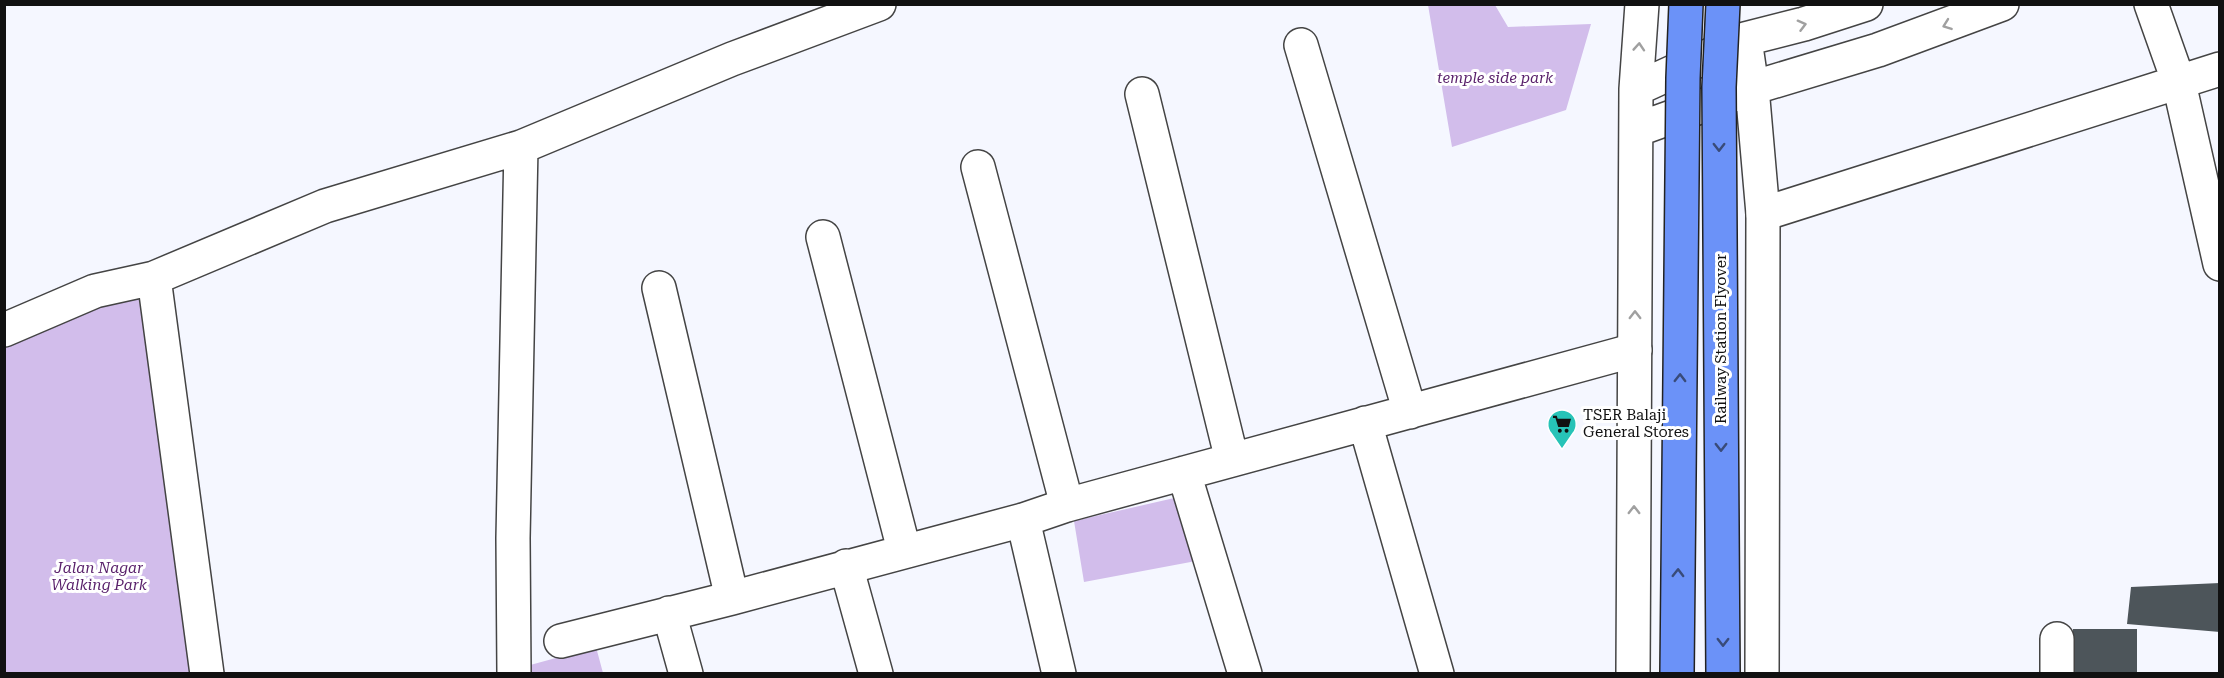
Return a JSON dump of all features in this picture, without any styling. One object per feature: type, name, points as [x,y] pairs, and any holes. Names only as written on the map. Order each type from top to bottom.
[{"type":"main road","points":[[1677,674],[1683,78],[1686,4]]},
{"type":"main road","name":"Railway Station Flyover","points":[[1723,4],[1719,87],[1723,674]]},
{"type":"street","points":[[4,330],[95,291],[154,278],[325,206],[521,147],[732,59],[879,4]]},
{"type":"street","points":[[1633,674],[1636,89],[1642,4]]},
{"type":"street","points":[[1636,89],[1745,39],[1804,24],[1866,4]]},
{"type":"street","points":[[1636,130],[1752,88],[1878,50],[2002,4]]},
{"type":"street","points":[[2151,4],[2179,83],[2220,264]]},
{"type":"street","points":[[1745,39],[1752,88],[1763,214],[1762,674]]},
{"type":"street","points":[[1301,45],[1410,412]]},
{"type":"street","points":[[1763,214],[2220,69]]},
{"type":"street","points":[[1142,94],[1232,460]]},
{"type":"street","points":[[514,674],[513,538],[521,147]]},
{"type":"street","points":[[978,166],[1067,505]]},
{"type":"street","points":[[823,237],[904,550]]},
{"type":"street","points":[[154,278],[207,674]]},
{"type":"street","points":[[659,288],[732,598]]},
{"type":"street","points":[[561,641],[1023,520],[1067,505],[1635,350]]},
{"type":"street","points":[[1365,423],[1437,674]]},
{"type":"street","points":[[1184,474],[1245,674]]},
{"type":"street","points":[[1023,520],[1059,674]]},
{"type":"street","points":[[846,566],[876,674]]},
{"type":"street","points":[[669,613],[686,674]]},
{"type":"street","points":[[2057,639],[2057,674]]},
{"type":"green space","name":"temple side park","points":[[1428,5],[1495,5],[1508,27],[1591,24],[1566,110],[1452,147]]},
{"type":"green space","name":"Jalan Nagar Walking Park","points":[[154,278],[207,673],[5,674],[5,332]]},
{"type":"green space","points":[[1183,496],[1196,561],[1084,582],[1074,521]]},
{"type":"green space","points":[[596,647],[603,673],[523,673],[523,667]]},
{"type":"building","points":[[2220,583],[2220,632],[2127,624],[2131,587]]},
{"type":"building","points":[[2073,629],[2137,629],[2137,674],[2073,674]]},
{"type":"place","name":"TSER Balaji General Stores","points":[[1562,450]]}]
